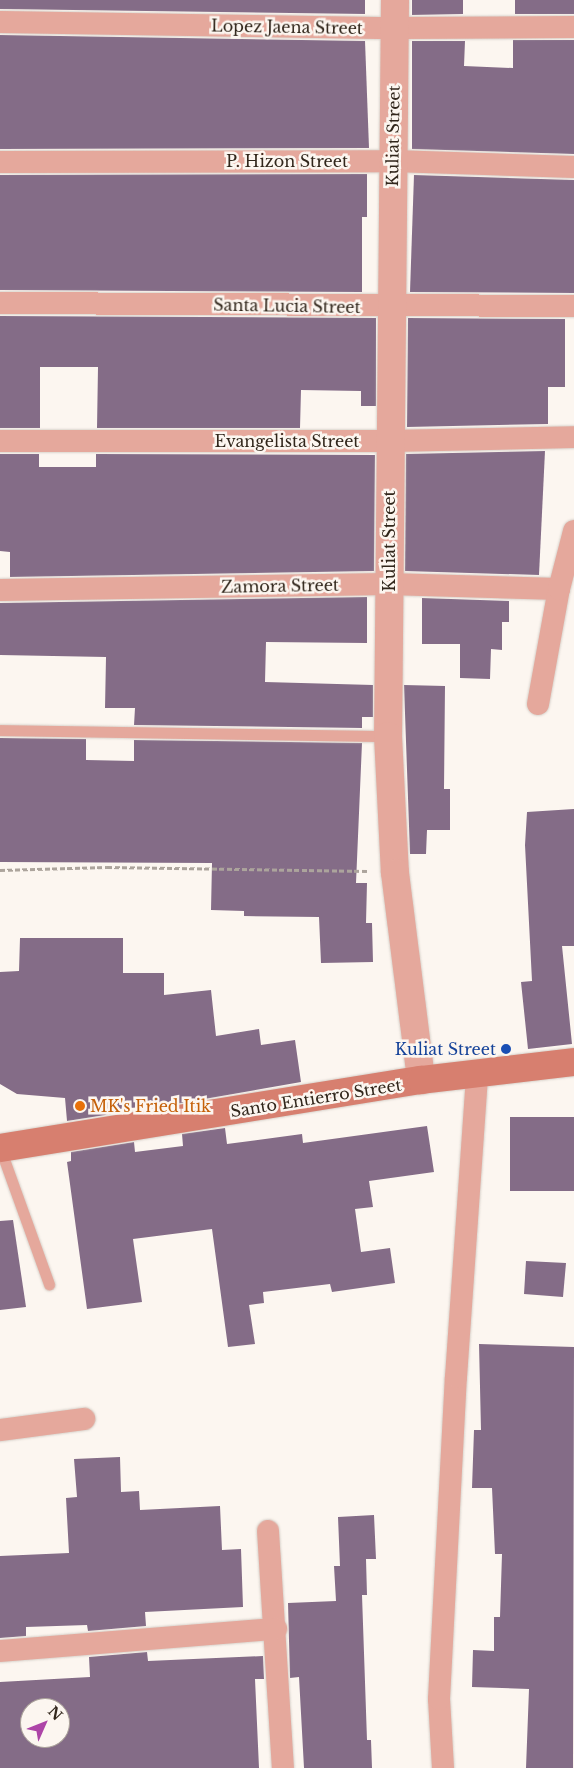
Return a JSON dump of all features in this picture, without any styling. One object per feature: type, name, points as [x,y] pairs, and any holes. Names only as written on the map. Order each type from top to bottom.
[{"type":"main road","name":"Santo Entierro Street","points":[[0,1148],[421,1080],[477,1076],[574,1062]]},
{"type":"street","name":"Kuliat Street","points":[[395,0],[394,307],[389,441],[388,736],[395,873],[421,1080]]},
{"type":"street","name":"Lopez Jaena Street","points":[[0,22],[395,28],[574,27]]},
{"type":"street","name":"P. Hizon Street","points":[[0,162],[393,161],[574,167]]},
{"type":"street","name":"Santa Lucia Street","points":[[0,303],[394,307],[574,306]]},
{"type":"street","name":"Evangelista Street","points":[[0,441],[389,441],[574,437]]},
{"type":"street","points":[[538,704],[559,589],[574,531]]},
{"type":"street","name":"Zamora Street","points":[[0,590],[388,584],[559,589]]},
{"type":"street","points":[[443,1768],[439,1700],[456,1377],[477,1076]]},
{"type":"street","points":[[0,1430],[84,1419]]},
{"type":"street","points":[[268,1531],[276,1629],[283,1768]]},
{"type":"street","points":[[0,1651],[276,1629]]},
{"type":"lane","points":[[0,730],[388,736]]},
{"type":"lane","points":[[0,1148],[49,1284]]},
{"type":"path","points":[[0,870],[107,867],[395,873]]},
{"type":"building","points":[[0,0],[365,0],[365,14],[0,9]]},
{"type":"building","points":[[412,0],[463,0],[463,14],[412,15]]},
{"type":"building","points":[[515,0],[574,0],[574,14],[515,14]]},
{"type":"building","points":[[0,35],[365,41],[369,148],[0,149]]},
{"type":"building","points":[[513,40],[574,40],[574,154],[412,149],[412,41],[465,41],[464,66],[513,68]]},
{"type":"building","points":[[367,174],[367,217],[362,217],[362,292],[0,290],[0,175]]},
{"type":"building","points":[[414,175],[574,180],[574,293],[410,292]]},
{"type":"building","points":[[0,316],[376,318],[376,406],[361,406],[361,391],[301,390],[300,428],[97,428],[98,367],[40,367],[40,428],[0,428]]},
{"type":"building","points":[[408,318],[565,319],[565,387],[548,387],[548,424],[407,427]]},
{"type":"building","points":[[545,451],[539,575],[405,571],[406,454]]},
{"type":"building","points":[[0,454],[39,454],[39,467],[96,467],[96,454],[375,455],[374,571],[10,577],[10,552],[0,551]]},
{"type":"building","points":[[367,597],[367,643],[266,642],[265,682],[373,685],[373,717],[362,717],[362,728],[134,725],[135,708],[105,708],[106,657],[0,655],[0,603]]},
{"type":"building","points":[[422,598],[509,601],[509,622],[502,622],[502,650],[491,649],[490,679],[460,678],[460,644],[422,644]]},
{"type":"building","points":[[404,685],[445,686],[444,789],[450,789],[450,830],[427,830],[426,854],[410,854]]},
{"type":"building","points":[[0,738],[86,739],[86,760],[134,761],[134,740],[362,743],[356,883],[367,883],[366,923],[372,923],[373,962],[321,963],[319,917],[244,916],[244,911],[211,910],[212,863],[0,862]]},
{"type":"building","points":[[574,809],[574,946],[562,946],[572,1044],[528,1049],[521,982],[532,981],[525,845],[527,812]]},
{"type":"building","points":[[20,938],[123,938],[123,973],[164,973],[164,995],[211,990],[216,1036],[259,1029],[261,1045],[295,1040],[301,1082],[176,1104],[130,1108],[131,1111],[67,1121],[65,1098],[17,1094],[0,1084],[0,972],[19,971]]},
{"type":"building","points":[[510,1117],[574,1117],[574,1191],[510,1191]]},
{"type":"building","points":[[427,1126],[434,1172],[369,1181],[373,1207],[355,1209],[361,1252],[390,1248],[395,1283],[332,1292],[330,1284],[263,1292],[264,1303],[249,1305],[255,1344],[228,1347],[212,1229],[133,1239],[142,1302],[87,1309],[67,1162],[71,1161],[71,1152],[134,1142],[135,1152],[183,1146],[182,1134],[225,1128],[227,1144],[302,1134],[303,1143]]},
{"type":"building","points":[[13,1220],[26,1307],[0,1310],[0,1221]]},
{"type":"building","points":[[526,1261],[566,1263],[563,1297],[524,1294]]},
{"type":"building","points":[[479,1344],[574,1347],[573,1768],[526,1768],[529,1689],[472,1687],[473,1650],[494,1651],[494,1617],[500,1617],[502,1554],[495,1554],[492,1488],[472,1488],[474,1430],[481,1430]]},
{"type":"building","points":[[120,1457],[121,1492],[139,1491],[140,1510],[220,1506],[222,1550],[241,1549],[243,1607],[145,1612],[146,1626],[88,1631],[87,1625],[26,1627],[26,1636],[0,1638],[0,1556],[69,1553],[66,1498],[77,1497],[74,1459]]},
{"type":"building","points":[[374,1515],[376,1559],[366,1559],[367,1595],[362,1595],[367,1740],[371,1740],[372,1768],[304,1768],[299,1677],[290,1678],[288,1603],[336,1601],[334,1566],[340,1566],[338,1517]]},
{"type":"building","points":[[147,1652],[148,1661],[263,1656],[264,1679],[255,1679],[259,1768],[0,1768],[0,1682],[90,1677],[89,1657]]},
{"type":"place","name":"Kuliat Street","points":[[506,1049]]},
{"type":"place","name":"MK's Fried Itik","points":[[80,1106]]}]
